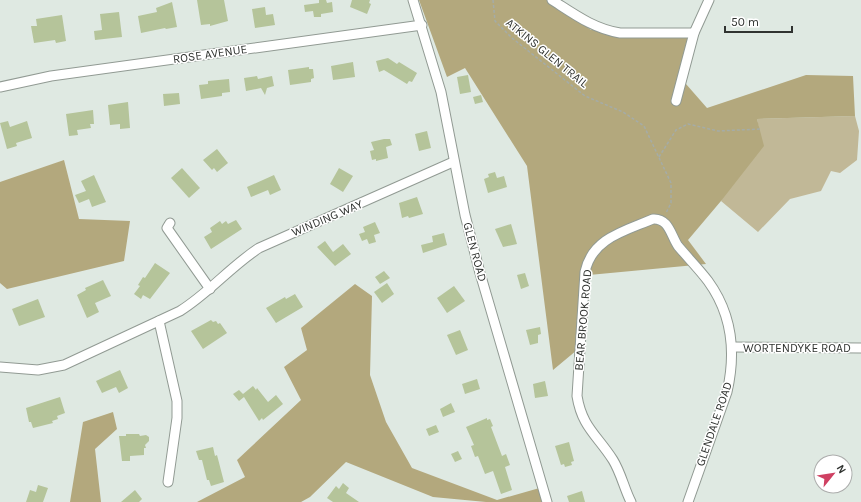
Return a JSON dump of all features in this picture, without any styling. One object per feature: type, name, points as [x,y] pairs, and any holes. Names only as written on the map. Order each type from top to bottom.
[{"type":"street","name":"GLEN ROAD","points":[[413,0],[422,25],[441,92],[454,162],[480,273],[547,502]]},
{"type":"street","points":[[552,0],[588,22],[608,31],[620,33],[694,33]]},
{"type":"street","points":[[676,101],[694,33],[709,0]]},
{"type":"street","name":"ROSE AVENUE","points":[[0,87],[19,81],[85,71],[422,25]]},
{"type":"street","name":"WINDING WAY","points":[[0,369],[38,370],[64,365],[159,322],[189,305],[210,289],[241,260],[259,248],[454,162]]},
{"type":"street","name":"BEAR BROOK ROAD","points":[[631,502],[612,459],[587,427],[579,407],[577,396],[585,272],[590,258],[602,242],[611,236],[654,219],[663,220]]},
{"type":"street","name":"GLENDALE ROAD","points":[[663,220],[678,245],[709,282],[719,300],[728,323],[732,347],[731,375],[727,392],[688,502]]},
{"type":"street","points":[[170,223],[167,228],[210,289]]},
{"type":"street","points":[[159,322],[177,401],[177,418],[168,482]]},
{"type":"street","name":"WORTENDYKE ROAD","points":[[732,347],[861,348]]},
{"type":"path","name":"ATKINS GLEN TRAIL","points":[[493,0],[495,21],[512,38],[585,96],[623,112],[644,126],[671,183],[671,203],[663,220]]},
{"type":"path","points":[[659,157],[676,130],[688,124],[718,131],[760,129]]},
{"type":"shaded area","points":[[419,0],[550,0],[591,30],[688,30],[686,84],[707,108],[806,75],[853,76],[855,116],[757,119],[764,146],[688,240],[706,264],[589,275],[583,345],[553,370],[527,166],[465,68],[447,77]]},
{"type":"shaded area","points":[[855,116],[859,131],[857,160],[840,173],[831,171],[821,191],[790,199],[758,232],[721,201],[759,129],[757,119]]},
{"type":"shaded area","points":[[64,160],[79,219],[130,221],[124,261],[7,289],[0,283],[0,182]]},
{"type":"shaded area","points":[[355,284],[372,296],[370,375],[386,422],[412,468],[497,500],[543,487],[547,502],[486,502],[433,497],[346,462],[310,497],[301,502],[197,502],[245,477],[237,460],[301,400],[284,367],[307,350],[301,328]]},
{"type":"shaded area","points":[[113,412],[117,429],[95,449],[101,502],[70,502],[83,422]]},
{"type":"building","points":[[197,0],[224,0],[228,21],[210,26],[210,24],[201,25]]},
{"type":"building","points":[[319,0],[326,0],[327,3],[332,2],[333,12],[321,14],[321,17],[314,17],[313,11],[305,12],[304,5],[319,3]]},
{"type":"building","points":[[352,0],[370,0],[369,3],[371,4],[367,14],[350,7]]},
{"type":"building","points":[[172,2],[177,27],[141,33],[138,16],[157,12],[156,8]]},
{"type":"building","points":[[265,7],[266,15],[273,14],[275,25],[255,28],[252,9]]},
{"type":"building","points":[[119,12],[122,37],[95,40],[94,31],[102,30],[100,14]]},
{"type":"building","points":[[62,15],[66,41],[56,43],[55,40],[34,43],[31,26],[37,26],[36,19]]},
{"type":"building","points":[[388,58],[397,64],[399,62],[417,73],[412,82],[409,81],[407,84],[384,70],[379,72],[376,61]]},
{"type":"building","points":[[353,62],[355,77],[333,80],[331,66]]},
{"type":"building","points":[[309,67],[309,69],[313,69],[314,78],[311,79],[311,82],[290,85],[288,70]]},
{"type":"building","points":[[468,75],[471,92],[460,94],[457,77]]},
{"type":"building","points":[[257,76],[258,79],[272,76],[274,86],[267,88],[265,95],[261,88],[246,91],[244,78]]},
{"type":"building","points":[[229,79],[230,92],[222,93],[222,96],[201,99],[199,85],[208,84],[208,81]]},
{"type":"building","points":[[179,93],[180,104],[164,106],[163,94]]},
{"type":"building","points":[[481,95],[483,102],[475,104],[473,97]]},
{"type":"building","points":[[128,102],[130,128],[120,129],[120,124],[110,125],[108,105]]},
{"type":"building","points":[[93,110],[94,124],[90,124],[91,128],[77,130],[78,135],[69,136],[66,114]]},
{"type":"building","points":[[8,121],[10,127],[27,121],[32,138],[16,143],[17,146],[7,149],[0,123]]},
{"type":"building","points":[[427,131],[431,148],[419,151],[415,134]]},
{"type":"building","points":[[390,139],[392,145],[386,147],[388,158],[376,161],[376,159],[372,160],[370,151],[374,150],[371,142]]},
{"type":"building","points":[[217,149],[228,163],[217,172],[214,168],[212,170],[203,160]]},
{"type":"building","points":[[182,168],[200,188],[189,198],[171,178]]},
{"type":"building","points":[[339,168],[353,176],[343,192],[330,184]]},
{"type":"building","points":[[495,172],[497,178],[504,176],[507,187],[488,193],[484,179],[489,177],[488,174]]},
{"type":"building","points":[[94,175],[106,202],[92,207],[89,199],[79,203],[75,195],[86,191],[81,181]]},
{"type":"building","points":[[274,175],[281,190],[270,195],[268,190],[251,197],[247,187]]},
{"type":"building","points":[[417,197],[423,214],[409,218],[408,216],[402,218],[399,203]]},
{"type":"building","points":[[236,220],[242,229],[211,249],[204,237],[212,232],[210,228],[220,221],[222,224],[226,221],[228,224]]},
{"type":"building","points":[[375,222],[380,233],[374,235],[376,242],[369,244],[367,239],[362,241],[359,234],[365,232],[363,227]]},
{"type":"building","points":[[511,224],[517,244],[503,247],[495,229]]},
{"type":"building","points":[[444,233],[447,245],[423,253],[421,245],[433,242],[432,236]]},
{"type":"building","points":[[325,241],[333,252],[343,244],[351,254],[335,266],[317,247]]},
{"type":"building","points":[[155,263],[170,273],[150,299],[143,295],[141,299],[134,294],[140,286],[138,285],[143,277],[145,278]]},
{"type":"building","points":[[384,271],[390,278],[380,284],[375,277]]},
{"type":"building","points":[[525,273],[529,286],[521,289],[517,275]]},
{"type":"building","points":[[103,280],[111,296],[95,303],[99,312],[87,318],[77,295],[86,290],[85,288]]},
{"type":"building","points":[[387,283],[394,294],[382,303],[374,292]]},
{"type":"building","points":[[454,286],[465,301],[447,313],[437,298]]},
{"type":"building","points":[[295,294],[303,307],[276,323],[266,308],[285,297],[286,299]]},
{"type":"building","points":[[38,299],[45,317],[19,326],[12,309]]},
{"type":"building","points":[[211,320],[213,322],[216,321],[218,324],[220,323],[227,333],[203,349],[191,331]]},
{"type":"building","points":[[540,327],[541,334],[538,335],[538,343],[530,345],[526,330]]},
{"type":"building","points":[[460,330],[468,350],[456,355],[447,335]]},
{"type":"building","points":[[120,370],[128,388],[119,393],[116,387],[102,393],[96,381]]},
{"type":"building","points":[[477,379],[480,389],[465,394],[462,384]]},
{"type":"building","points":[[545,381],[548,396],[535,398],[533,384]]},
{"type":"building","points":[[253,386],[256,390],[257,388],[268,402],[276,395],[283,404],[263,420],[262,418],[259,421],[244,397],[239,401],[233,394],[239,390],[243,394]]},
{"type":"building","points":[[60,397],[65,413],[57,416],[58,419],[52,421],[53,423],[33,428],[31,422],[29,422],[26,408]]},
{"type":"building","points":[[451,403],[455,412],[443,417],[440,409]]},
{"type":"building","points":[[487,418],[487,420],[490,419],[493,426],[491,427],[502,456],[506,454],[510,465],[505,467],[512,490],[501,494],[493,471],[485,474],[478,456],[475,457],[471,446],[474,445],[466,427]]},
{"type":"building","points":[[436,425],[439,432],[429,436],[426,429]]},
{"type":"building","points":[[126,434],[139,434],[140,436],[146,435],[149,437],[149,441],[145,445],[146,448],[144,448],[144,455],[130,456],[130,461],[122,461],[119,436],[126,436]]},
{"type":"building","points":[[569,442],[574,461],[571,462],[572,465],[565,467],[564,464],[561,465],[555,446]]},
{"type":"building","points":[[213,447],[215,456],[217,455],[224,482],[211,486],[209,480],[207,480],[202,460],[199,460],[196,451]]},
{"type":"building","points":[[458,451],[462,459],[455,462],[451,454]]},
{"type":"building","points":[[343,483],[349,488],[346,493],[359,502],[333,502],[327,498],[336,486],[339,489]]},
{"type":"building","points":[[38,485],[48,488],[43,502],[26,502],[30,490],[36,492]]},
{"type":"building","points":[[135,490],[142,499],[139,502],[121,502]]},
{"type":"building","points":[[582,491],[585,502],[569,502],[567,496]]}]
